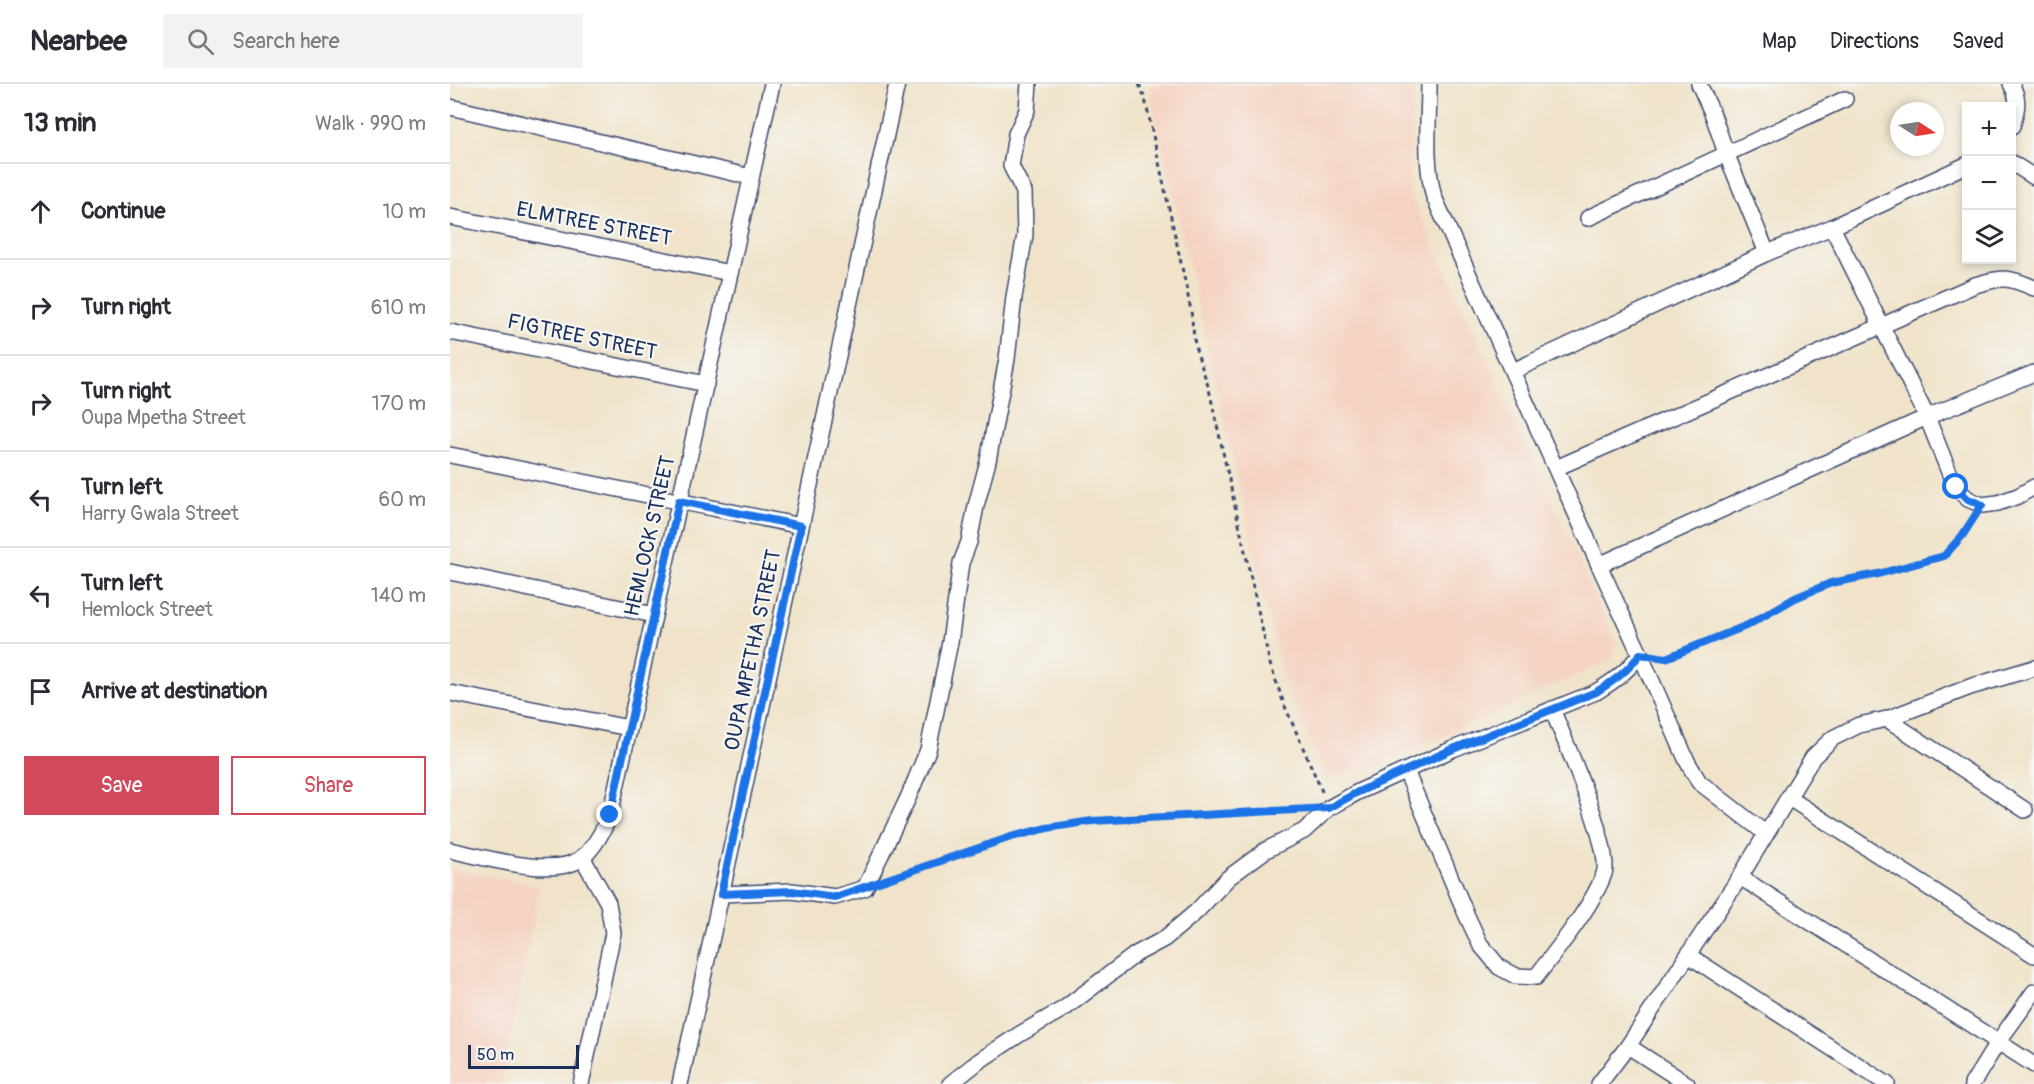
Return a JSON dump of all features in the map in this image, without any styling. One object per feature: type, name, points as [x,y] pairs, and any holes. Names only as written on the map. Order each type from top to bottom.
[{"type":"street","name":"HEMLOCK STREET","points":[[582,858],[602,833],[610,815],[772,84]]},
{"type":"street","name":"OUPA MPETHA STREET","points":[[680,1084],[897,84]]},
{"type":"street","points":[[721,894],[792,891],[835,897],[865,888],[928,750],[950,642],[961,562],[969,542],[988,461],[1007,359],[1014,297],[1025,235],[1024,192],[1011,166],[1016,134],[1027,110],[1029,84]]},
{"type":"street","points":[[1429,84],[1430,183],[1434,197],[1599,565],[1699,782],[1766,833]]},
{"type":"street","points":[[1699,84],[1767,253]]},
{"type":"street","points":[[2011,84],[2018,102],[2016,110]]},
{"type":"street","points":[[1588,218],[1845,99]]},
{"type":"street","points":[[450,107],[751,177]]},
{"type":"street","points":[[2016,166],[2034,177]]},
{"type":"street","points":[[1513,371],[1767,253],[1832,227],[1962,167]]},
{"type":"street","name":"ELMTREE STREET","points":[[450,217],[730,273]]},
{"type":"street","points":[[1832,227],[1927,417],[1956,487],[1968,499],[1982,505],[1998,503],[2034,489]]},
{"type":"street","points":[[1556,468],[1975,285],[2000,278],[2016,280],[2034,288]]},
{"type":"street","name":"FIGTREE STREET","points":[[450,332],[705,384]]},
{"type":"street","points":[[1599,565],[1927,417],[2034,373]]},
{"type":"street","points":[[450,455],[801,526]]},
{"type":"street","points":[[450,572],[654,615]]},
{"type":"street","points":[[950,1084],[979,1061],[1065,1008],[1136,954],[1164,939],[1196,912],[1228,878],[1266,850],[1304,831],[1329,808],[1358,792],[1453,749],[1596,692],[1615,681],[1640,654]]},
{"type":"street","points":[[1599,1084],[1628,1046],[1740,877],[1813,757],[1833,738],[1859,725],[1887,719],[1970,687],[2034,669]]},
{"type":"street","points":[[450,693],[629,728]]},
{"type":"street","points":[[1406,771],[1480,944],[1499,967],[1516,976],[1536,977],[1581,915],[1605,873],[1606,860],[1595,819],[1552,709]]},
{"type":"street","points":[[1887,719],[2025,810]]},
{"type":"street","points":[[1789,798],[2034,955]]},
{"type":"street","points":[[450,850],[533,867],[551,868],[570,864],[582,858],[608,903],[613,933],[581,1084]]},
{"type":"street","points":[[1740,877],[2034,1065]]},
{"type":"street","points":[[1688,955],[1887,1084]]},
{"type":"street","points":[[1972,1084],[1998,1042],[2034,992]]},
{"type":"street","points":[[1628,1046],[1687,1084]]},
{"type":"path","points":[[865,888],[1011,837],[1047,828],[1092,821],[1329,808],[1284,704],[1270,664],[1212,400],[1195,346],[1191,311],[1145,99],[1139,84]]},
{"type":"path","points":[[1640,654],[1666,658],[1748,625],[1795,598],[1831,583],[1878,574],[1944,556],[1962,536],[1982,505]]},
{"type":"shaded area","points":[[1148,84],[1413,84],[1410,193],[1617,644],[1612,659],[1371,769],[1368,764],[1327,781],[1282,677]]},
{"type":"shaded area","points":[[450,868],[540,886],[501,1084],[450,1084]]},
{"type":"route","points":[[610,815],[679,501],[801,526],[721,894],[792,891],[835,897],[1011,837],[1047,828],[1133,817],[1185,817],[1329,808],[1358,792],[1453,749],[1596,692],[1615,681],[1640,654],[1666,658],[1748,625],[1795,598],[1831,583],[1878,574],[1944,556],[1962,536],[1982,505],[1968,499],[1956,487]]}]
